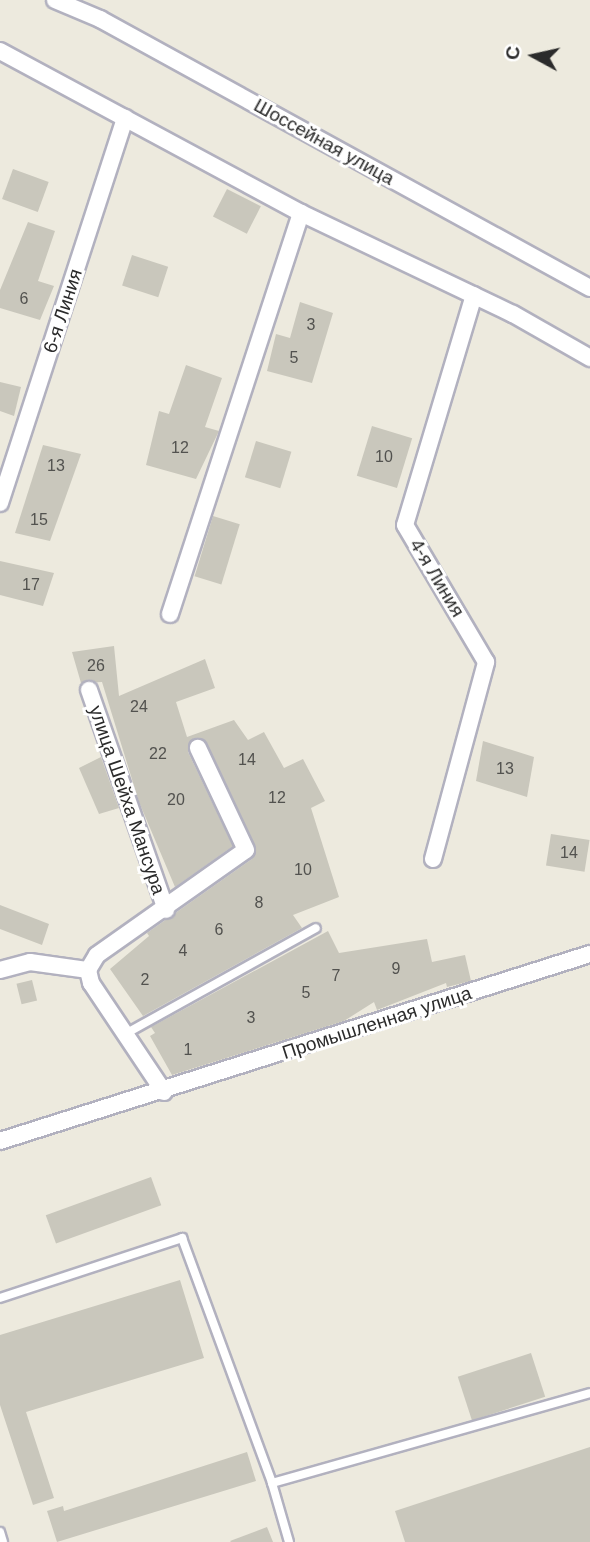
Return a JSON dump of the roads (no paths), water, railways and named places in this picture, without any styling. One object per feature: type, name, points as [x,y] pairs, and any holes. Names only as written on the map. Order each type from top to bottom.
[{"type":"street","name":"Шоссейная улица","points":[[55,0],[100,19],[590,288]]},
{"type":"street","points":[[0,51],[301,213],[474,295],[590,358]]},
{"type":"street","name":"6-я Линия","points":[[0,503],[125,118]]},
{"type":"street","points":[[170,614],[301,213]]},
{"type":"street","name":"4-я Линия","points":[[433,859],[486,662],[405,525],[474,295]]},
{"type":"street","name":"улица Шейха Мансура","points":[[89,690],[166,910]]},
{"type":"street","name":"улица Шейха Мансура","points":[[88,971],[97,955],[166,910],[246,850],[198,748]]},
{"type":"street","name":"Промышленная улица","points":[[0,1141],[164,1092],[590,954]]},
{"type":"street","points":[[0,970],[30,961],[88,971],[91,983],[164,1092]]},
{"type":"lane","points":[[125,1034],[316,928]]},
{"type":"lane","points":[[0,1298],[182,1238],[272,1483],[289,1542]]},
{"type":"lane","points":[[272,1483],[590,1392]]},
{"type":"lane","points":[[0,1532],[3,1542]]}]
